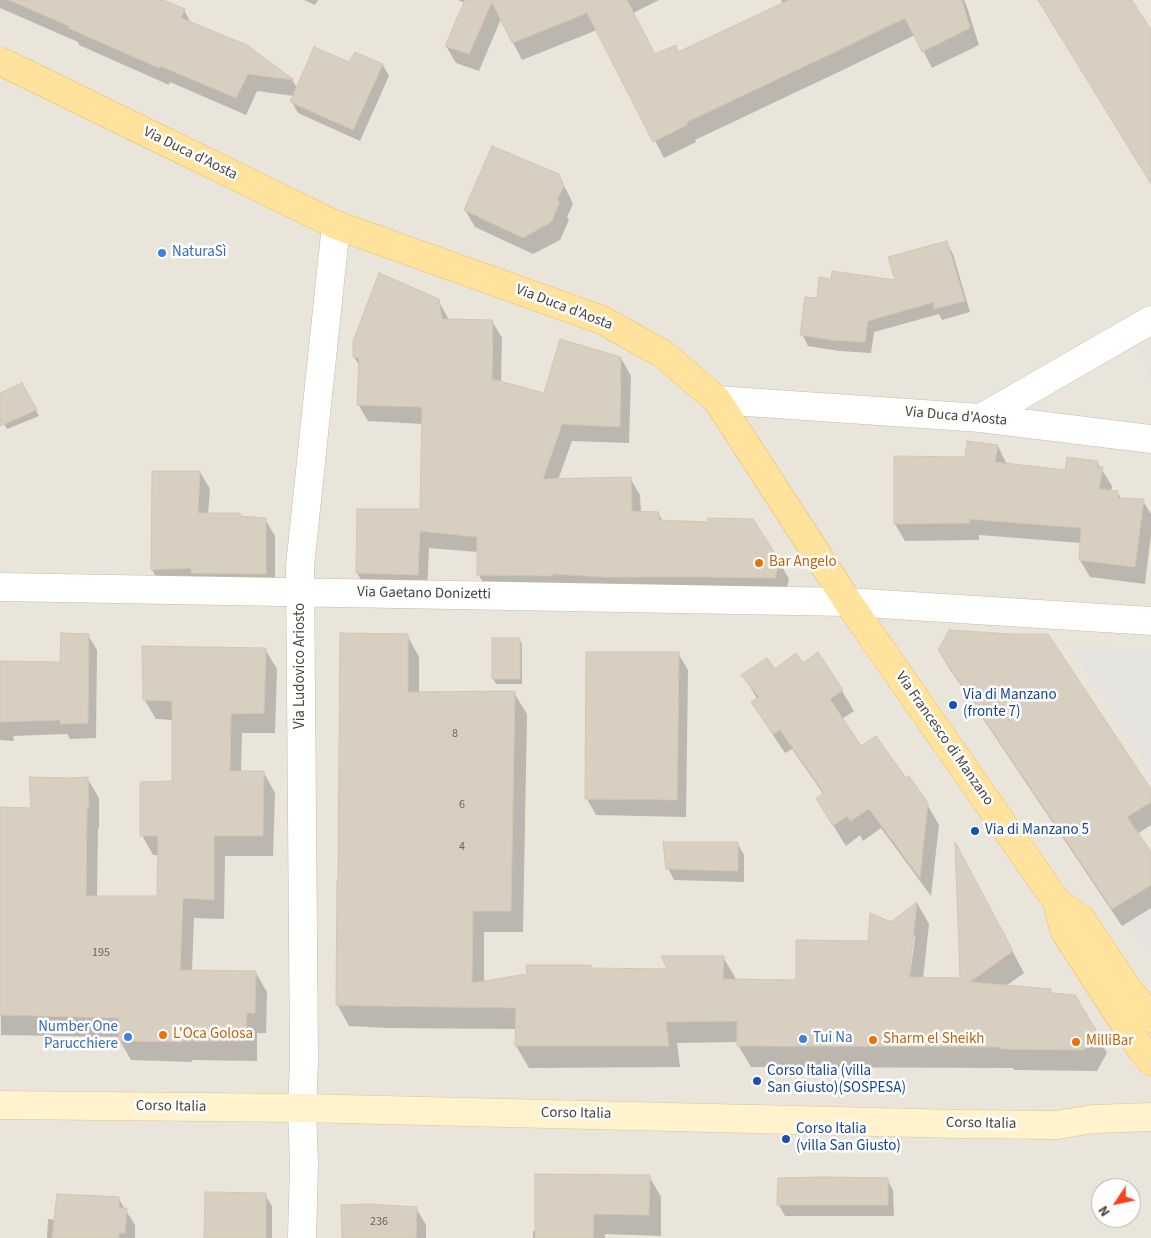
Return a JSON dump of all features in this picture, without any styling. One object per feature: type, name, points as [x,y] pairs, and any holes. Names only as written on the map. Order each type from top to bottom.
[{"type":"main road","name":"Via Duca d'Aosta","points":[[0,61],[336,225],[602,320],[664,354],[717,400]]},
{"type":"main road","name":"Via Francesco di Manzano","points":[[717,400],[848,602],[1057,902]]},
{"type":"main road","points":[[1057,902],[1081,919],[1126,988],[1151,1018]]},
{"type":"main road","points":[[1057,902],[1064,930],[1151,1061]]},
{"type":"main road","name":"Corso Italia","points":[[0,1105],[302,1108],[1057,1125],[1093,1119],[1151,1117]]},
{"type":"street","name":"Via Ludovico Ariosto","points":[[302,1238],[304,1052],[300,566],[336,225]]},
{"type":"street","points":[[981,418],[1151,320]]},
{"type":"street","name":"Via Duca d'Aosta","points":[[717,400],[981,418],[1151,439]]},
{"type":"street","name":"Via Gaetano Donizetti","points":[[0,587],[848,602]]},
{"type":"street","points":[[848,602],[1151,621]]},
{"type":"shaded area","points":[[0,0],[1151,0],[1151,1238],[0,1238]]},
{"type":"shaded area","points":[[1151,343],[1151,385],[1140,349]]},
{"type":"shaded area","points":[[1069,645],[1151,649],[1151,772]]},
{"type":"shaded area","points":[[1151,907],[1151,953],[1127,924]]},
{"type":"building","points":[[9,0],[163,0],[185,9],[181,18],[247,45],[294,80],[248,74],[236,98],[160,66],[159,68]]},
{"type":"building","points":[[465,0],[627,0],[655,54],[676,45],[678,52],[789,0],[962,0],[970,28],[922,52],[905,18],[687,122],[687,125],[653,142],[587,13],[512,43],[492,2],[469,54],[445,46]]},
{"type":"building","points":[[1038,0],[1132,0],[1151,30],[1151,184]]},
{"type":"building","points":[[314,47],[349,62],[355,52],[383,64],[353,130],[290,102]]},
{"type":"building","points":[[492,146],[559,174],[564,186],[557,200],[560,202],[551,222],[523,238],[464,210]]},
{"type":"building","points":[[947,241],[965,301],[934,309],[934,302],[868,321],[865,342],[832,340],[800,335],[805,297],[817,298],[819,277],[831,279],[832,271],[895,280],[888,257]]},
{"type":"building","points":[[379,273],[439,299],[442,319],[493,320],[492,379],[544,393],[560,339],[621,357],[620,427],[562,424],[543,479],[631,477],[632,511],[659,512],[659,520],[707,522],[708,518],[753,519],[780,561],[775,578],[604,577],[553,574],[553,576],[477,575],[477,537],[420,531],[418,575],[356,573],[357,509],[420,509],[422,407],[357,405],[359,358],[353,357],[353,341]]},
{"type":"building","points":[[22,383],[37,410],[0,426],[0,393]]},
{"type":"building","points":[[967,441],[998,445],[995,462],[1065,470],[1067,457],[1098,461],[1097,467],[1103,467],[1099,489],[1118,491],[1118,498],[1144,499],[1135,567],[1079,560],[1081,528],[969,519],[970,523],[894,524],[894,456],[965,457]]},
{"type":"building","points":[[152,471],[200,471],[198,513],[240,513],[240,516],[266,518],[266,574],[191,573],[191,568],[151,570]]},
{"type":"building","points":[[949,630],[1048,634],[1151,789],[1151,802],[1127,817],[1151,852],[1151,885],[1112,909],[938,650]]},
{"type":"building","points":[[61,633],[89,634],[88,723],[60,724],[60,720],[0,722],[0,661],[60,662]]},
{"type":"building","points":[[340,633],[408,634],[408,692],[515,691],[511,911],[473,911],[472,983],[527,974],[526,965],[591,965],[591,968],[667,969],[661,956],[724,956],[723,979],[796,980],[796,940],[868,941],[870,913],[891,922],[917,902],[909,977],[960,978],[955,842],[1013,951],[970,982],[1051,989],[1051,993],[1075,995],[1096,1030],[1084,1050],[1000,1049],[1000,1047],[737,1046],[737,1021],[666,1022],[669,1046],[515,1046],[516,1008],[336,1005]]},
{"type":"building","points":[[492,638],[520,638],[520,679],[492,679]]},
{"type":"building","points":[[142,646],[266,648],[264,713],[231,714],[230,771],[264,771],[263,836],[214,836],[214,900],[183,898],[180,970],[256,971],[255,1013],[247,1013],[246,1041],[119,1041],[119,1018],[0,1015],[0,807],[31,808],[29,777],[88,777],[89,808],[87,809],[86,896],[157,896],[158,836],[140,836],[140,782],[172,781],[172,701],[143,700]]},
{"type":"building","points":[[586,652],[679,652],[677,800],[585,799]]},
{"type":"building","points":[[818,652],[843,690],[830,699],[861,746],[876,736],[906,778],[909,776],[928,803],[920,878],[869,809],[850,821],[847,816],[833,826],[816,798],[824,793],[780,730],[773,734],[751,702],[759,697],[741,675],[767,658],[775,669],[796,653],[803,663]]},
{"type":"building","points":[[663,842],[738,842],[738,871],[666,869]]},
{"type":"building","points":[[535,1174],[650,1175],[649,1215],[594,1214],[593,1238],[535,1238]]},
{"type":"building","points":[[778,1178],[888,1178],[888,1205],[777,1205]]},
{"type":"building","points":[[205,1192],[266,1193],[266,1238],[204,1238]]},
{"type":"building","points":[[57,1194],[119,1197],[119,1208],[127,1208],[125,1233],[119,1233],[119,1238],[52,1238]]},
{"type":"building","points":[[368,1204],[417,1207],[416,1238],[342,1238],[341,1205]]},
{"type":"place","name":"NaturaSì","points":[[162,253]]},
{"type":"place","name":"Bar Angelo","points":[[759,563]]},
{"type":"place","name":"Via di Manzano (fronte 7)","points":[[953,705]]},
{"type":"place","name":"Via di Manzano 5","points":[[975,831]]},
{"type":"place","name":"L'Oca Golosa","points":[[163,1035]]},
{"type":"place","name":"Number One Parucchiere","points":[[128,1037]]},
{"type":"place","name":"Tui Na","points":[[803,1039]]},
{"type":"place","name":"Sharm el Sheikh","points":[[873,1040]]},
{"type":"place","name":"MilliBar","points":[[1076,1042]]},
{"type":"place","name":"Corso Italia (villa San Giusto)(SOSPESA)","points":[[757,1081]]},
{"type":"place","name":"Corso Italia (villa San Giusto)","points":[[786,1139]]}]
